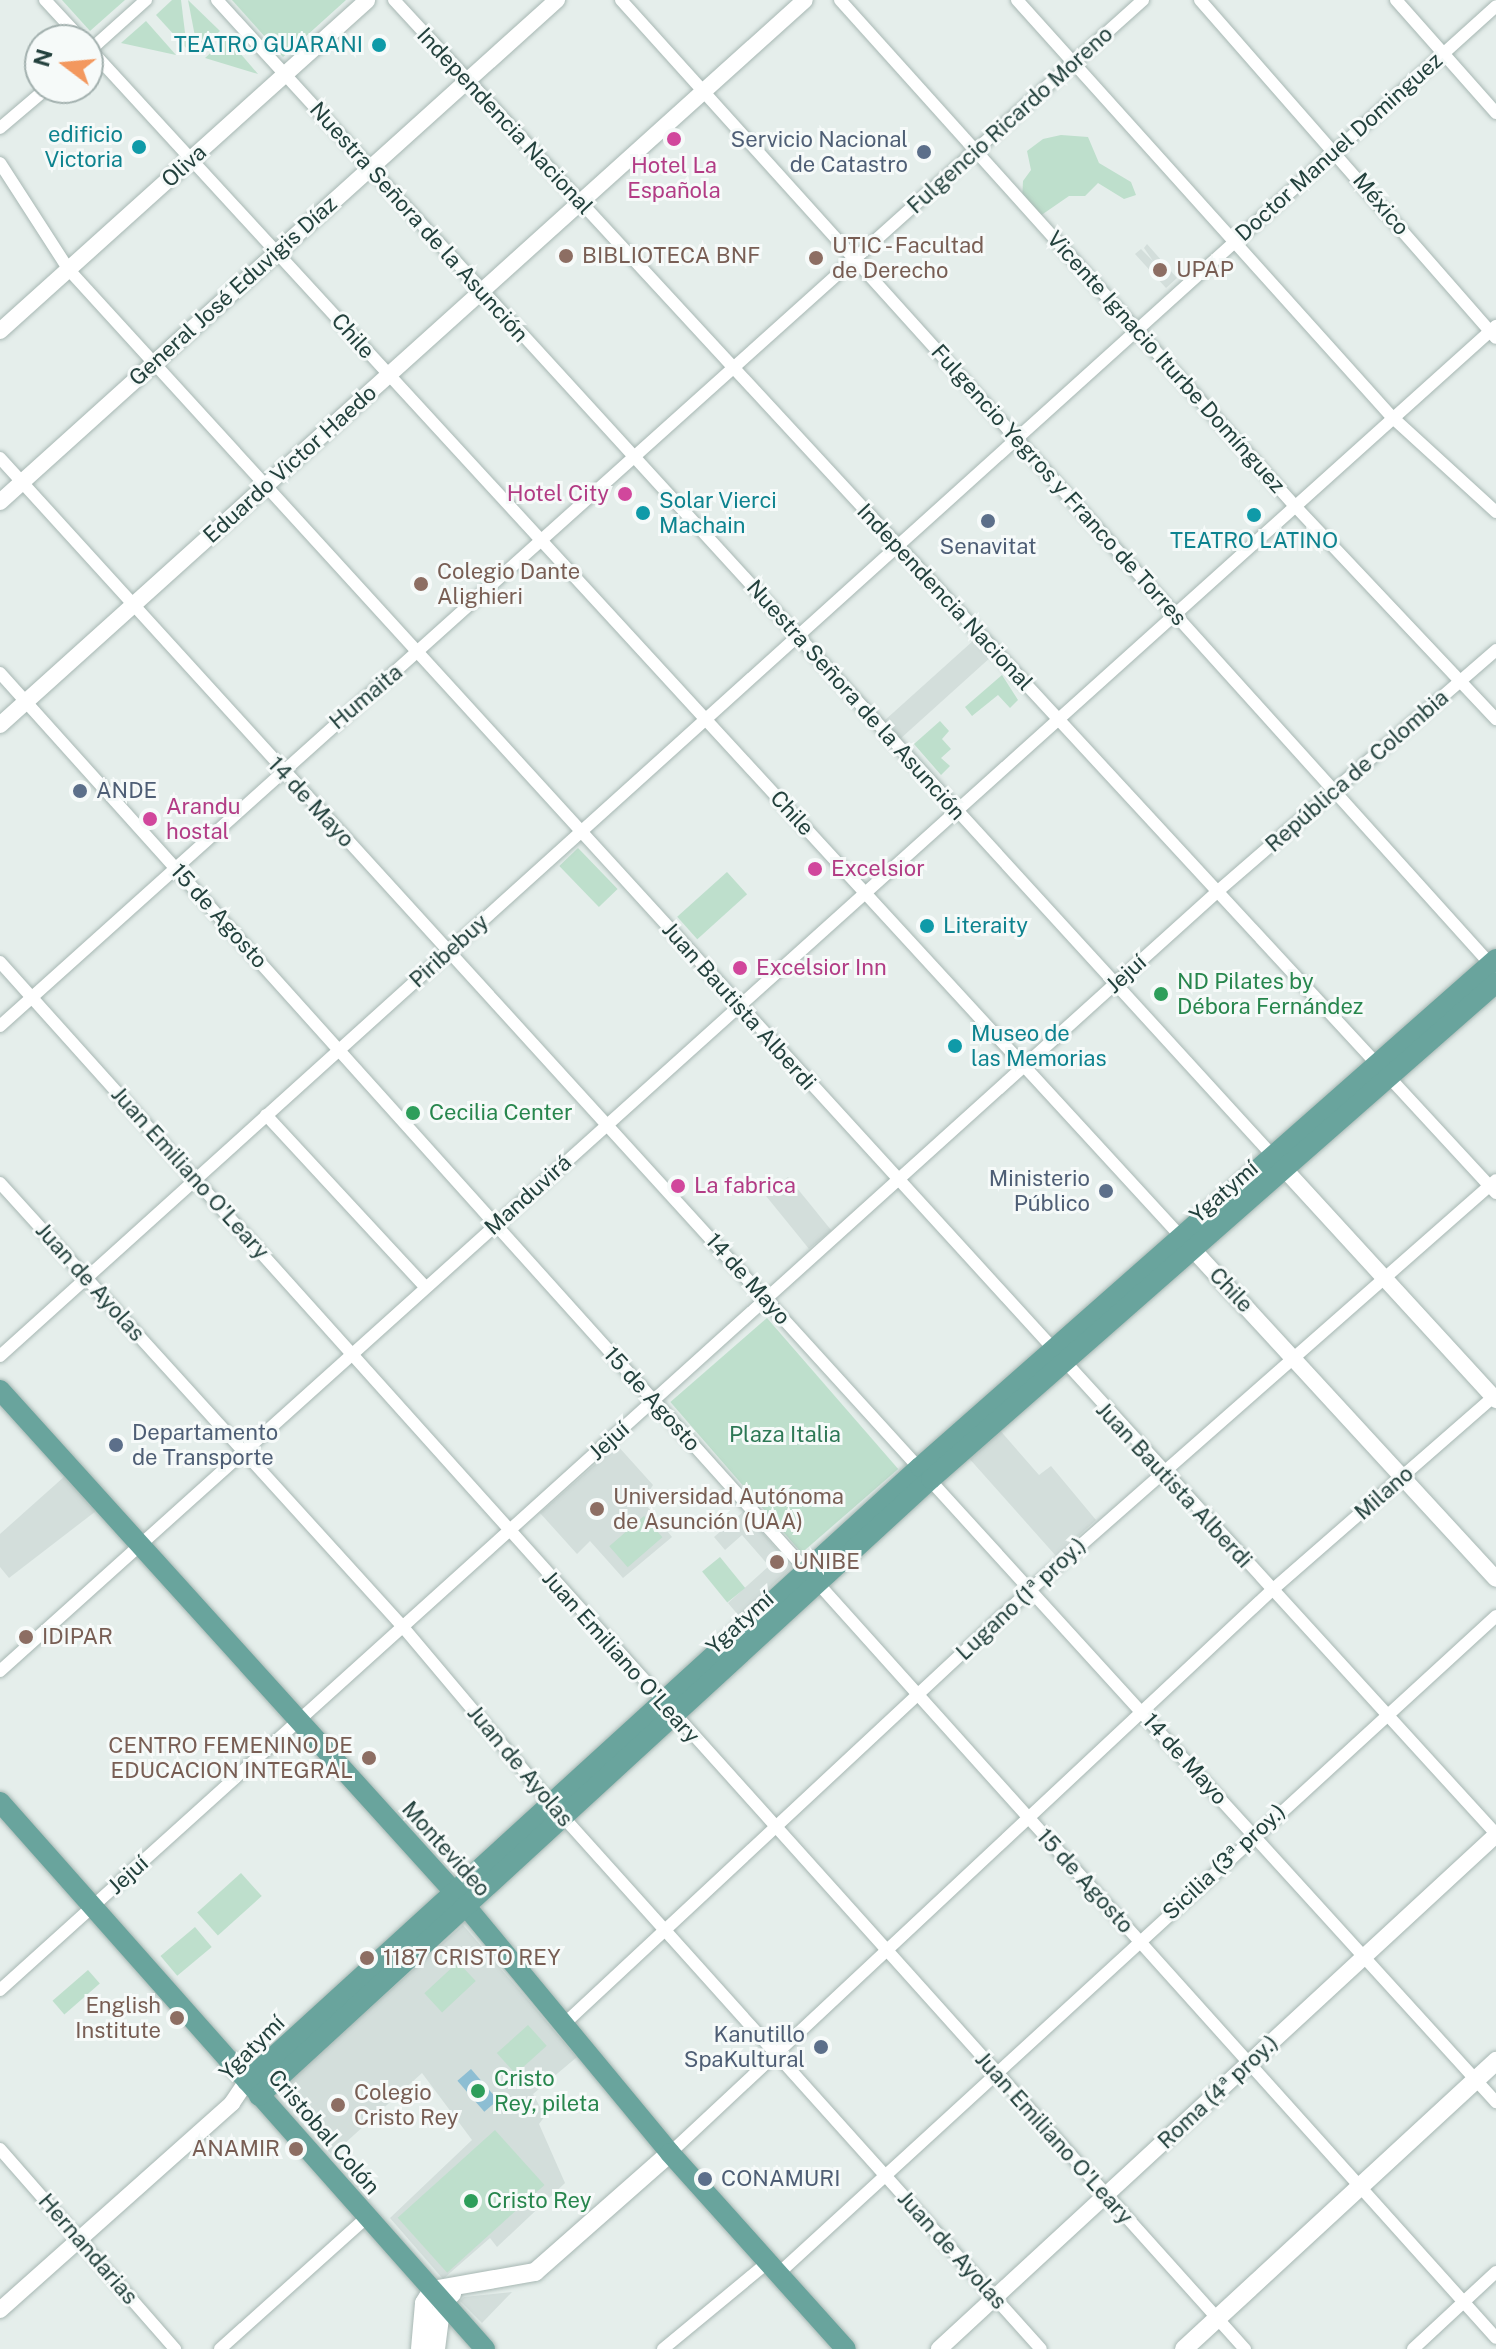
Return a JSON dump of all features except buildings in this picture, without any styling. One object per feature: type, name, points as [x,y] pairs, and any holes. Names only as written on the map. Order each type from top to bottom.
[{"type":"main road","name":"Ygatymí","points":[[253,2089],[813,1579],[925,1473],[1189,1245],[1495,969]]},
{"type":"main road","name":"Montevideo","points":[[0,1390],[460,1899],[670,2153],[846,2349]]},
{"type":"main road","name":"Cristobal Colón","points":[[0,1802],[485,2349]]},
{"type":"main road","points":[[1184,2349],[1496,2061]]},
{"type":"main road","points":[[420,2349],[424,2303],[461,2288],[535,2272],[670,2153]]},
{"type":"main road","points":[[436,2349],[437,2296]]},
{"type":"street","name":"Chile","points":[[45,0],[66,24]]},
{"type":"street","points":[[104,33],[146,0]]},
{"type":"street","name":"Nuestra Señora de la Asunción","points":[[217,0],[1495,1397]]},
{"type":"street","name":"Oliva","points":[[0,331],[367,0]]},
{"type":"street","name":"Independencia Nacional","points":[[394,0],[1383,1072],[1494,1186]]},
{"type":"street","name":"General José Eduvigis Díaz","points":[[0,502],[557,0]]},
{"type":"street","name":"Fulgencio Yegros y Franco de Torres","points":[[621,0],[1495,969]]},
{"type":"street","name":"Eduardo Victor Haedo","points":[[0,725],[805,0]]},
{"type":"street","name":"Vicente Ignacio Iturbe Domínguez","points":[[840,0],[1295,506],[1496,719]]},
{"type":"street","points":[[1017,0],[1392,417],[1496,512]]},
{"type":"street","name":"Fulgencio Ricardo Moreno","points":[[734,369],[1143,0]]},
{"type":"street","name":"México","points":[[1200,0],[1494,332]]},
{"type":"street","points":[[1396,0],[1496,113]]},
{"type":"street","name":"Doctor Manuel Dominguez","points":[[899,548],[1496,6]]},
{"type":"street","name":"Chile","points":[[104,65],[1026,1064],[1496,1579]]},
{"type":"street","points":[[0,128],[28,104]]},
{"type":"street","name":"Juan Bautista Alberdi","points":[[0,163],[69,270],[1057,1358],[1496,1835]]},
{"type":"street","name":"Manduvirá","points":[[0,1671],[955,808],[1392,417],[1494,332]]},
{"type":"street","name":"Humaita","points":[[0,1026],[281,769],[419,652],[734,369]]},
{"type":"street","name":"14 de Mayo","points":[[0,458],[132,607],[1496,2102]]},
{"type":"street","name":"Piribebuy","points":[[0,1356],[899,548]]},
{"type":"street","name":"República de Colombia","points":[[1218,891],[1496,650]]},
{"type":"street","name":"15 de Agosto","points":[[0,673],[1496,2338]]},
{"type":"street","name":"Jejuí","points":[[0,1990],[1218,891]]},
{"type":"street","name":"Juan Emiliano O'Leary","points":[[0,962],[668,1710],[1245,2349]]},
{"type":"street","points":[[266,1115],[425,1287]]},
{"type":"street","name":"Juan de Ayolas","points":[[0,1183],[403,1627],[557,1811],[1041,2349]]},
{"type":"street","name":"Lugano (1ª proy.)","points":[[563,2025],[1031,1589],[1162,1471],[1494,1186]]},
{"type":"street","name":"Milano","points":[[670,2153],[1271,1591],[1495,1397]]},
{"type":"street","name":"Sicilia (3ª proy.)","points":[[663,2349],[773,2268],[885,2176],[1385,1714],[1496,1616]]},
{"type":"street","name":"Roma (4ª proy.)","points":[[939,2349],[1496,1835]]},
{"type":"street","name":"Ygatymí","points":[[0,2310],[232,2103],[253,2089]]},
{"type":"street","name":"Hernandarias","points":[[0,2149],[175,2349]]},
{"type":"street","points":[[220,2349],[367,2217]]},
{"type":"street","points":[[1413,2349],[1496,2272]]},
{"type":"shaded area","name":"UPAP","points":[[1147,244],[1177,278],[1166,288],[1135,254],[1141,249],[1153,261],[1144,248]]},
{"type":"shaded area","points":[[974,640],[990,658],[896,742],[880,724]]},
{"type":"shaded area","points":[[788,1177],[831,1231],[809,1249],[765,1195]]},
{"type":"shaded area","points":[[998,1428],[1039,1475],[1051,1466],[1096,1520],[1056,1556],[967,1456]]},
{"type":"shaded area","name":"Universidad Autónoma de Asunción (UAA)","points":[[617,1445],[653,1485],[643,1501],[672,1537],[623,1578],[590,1541],[577,1554],[540,1513]]},
{"type":"shaded area","points":[[65,1476],[96,1511],[9,1578],[0,1567],[0,1534]]},
{"type":"shaded area","name":"UNIBE","points":[[744,1511],[792,1567],[739,1616],[728,1603],[769,1566],[742,1535],[725,1550],[714,1537]]},
{"type":"shaded area","name":"Colegio Cristo Rey","points":[[463,1925],[577,2057],[533,2094],[545,2116],[539,2124],[565,2183],[497,2247],[490,2238],[443,2279],[390,2218],[472,2140],[422,2073],[332,2155],[278,2090]]},
{"type":"shaded area","points":[[512,2292],[482,2323],[460,2301],[464,2297]]},
{"type":"green space","points":[[62,0],[125,0],[98,24],[84,24]]},
{"type":"green space","points":[[172,0],[181,0],[187,49],[156,15]]},
{"type":"green space","points":[[188,0],[220,31],[198,52]]},
{"type":"green space","points":[[232,0],[346,0],[283,57]]},
{"type":"green space","points":[[146,21],[176,55],[121,43]]},
{"type":"green space","points":[[227,38],[258,74],[205,58]]},
{"type":"green space","points":[[1061,135],[1088,137],[1099,163],[1131,182],[1136,195],[1124,199],[1098,183],[1085,196],[1069,196],[1040,216],[1022,200],[1023,181],[1031,170],[1027,151],[1043,139]]},
{"type":"green space","points":[[1002,675],[1018,700],[1010,708],[998,695],[972,716],[965,707]]},
{"type":"green space","points":[[940,721],[949,731],[942,739],[951,749],[941,758],[950,766],[941,775],[914,744]]},
{"type":"green space","points":[[578,848],[618,889],[599,907],[559,866]]},
{"type":"green space","points":[[727,872],[747,894],[697,939],[677,917]]},
{"type":"green space","name":"Plaza Italia","points":[[767,1318],[898,1469],[802,1553],[670,1402]]},
{"type":"green space","points":[[644,1516],[662,1537],[628,1567],[609,1546]]},
{"type":"green space","points":[[720,1557],[745,1588],[727,1603],[702,1571]]},
{"type":"green space","points":[[241,1873],[262,1896],[218,1936],[197,1912]]},
{"type":"green space","points":[[195,1927],[212,1947],[177,1976],[161,1956]]},
{"type":"green space","points":[[458,1962],[476,1981],[442,2012],[424,1993]]},
{"type":"green space","points":[[88,1970],[100,1984],[64,2014],[53,2001]]},
{"type":"green space","points":[[528,2025],[547,2046],[516,2074],[497,2053]]},
{"type":"green space","name":"Cristo Rey","points":[[495,2130],[545,2185],[447,2273],[398,2218]]},
{"type":"water","name":"Cristo Rey, pileta","points":[[471,2069],[498,2100],[484,2112],[457,2081]]},
{"type":"place","name":"TEATRO GUARANI","points":[[379,45]]},
{"type":"place","name":"Hotel La Española","points":[[674,139]]},
{"type":"place","name":"edificio Victoria","points":[[139,147]]},
{"type":"place","name":"Servicio Nacional de Catastro","points":[[924,152]]},
{"type":"place","name":"BIBLIOTECA BNF","points":[[566,256]]},
{"type":"place","name":"UTIC - Facultad de Derecho","points":[[816,258]]},
{"type":"place","name":"UPAP","points":[[1160,270]]},
{"type":"place","name":"Hotel City","points":[[625,494]]},
{"type":"place","name":"Solar Vierci Machain","points":[[643,513]]},
{"type":"place","name":"TEATRO LATINO","points":[[1254,515]]},
{"type":"place","name":"Senavitat","points":[[988,521]]},
{"type":"place","name":"Colegio Dante Alighieri","points":[[421,584]]},
{"type":"place","name":"ANDE","points":[[80,791]]},
{"type":"place","name":"Arandu hostal","points":[[150,819]]},
{"type":"place","name":"Excelsior","points":[[815,869]]},
{"type":"place","name":"Literaity","points":[[927,926]]},
{"type":"place","name":"Excelsior Inn","points":[[740,968]]},
{"type":"place","name":"ND Pilates by Débora Fernández","points":[[1161,994]]},
{"type":"place","name":"Museo de las Memorias","points":[[955,1046]]},
{"type":"place","name":"Cecilia Center","points":[[413,1113]]},
{"type":"place","name":"La fabrica","points":[[678,1186]]},
{"type":"place","name":"Ministerio Público","points":[[1106,1191]]},
{"type":"place","name":"Departamento de Transporte","points":[[116,1445]]},
{"type":"place","name":"Universidad Autónoma de Asunción (UAA)","points":[[597,1509]]},
{"type":"place","name":"UNIBE","points":[[777,1562]]},
{"type":"place","name":"IDIPAR","points":[[26,1637]]},
{"type":"place","name":"CENTRO FEMENINO DE EDUCACION INTEGRAL","points":[[369,1758]]},
{"type":"place","name":"1187 CRISTO REY","points":[[367,1958]]},
{"type":"place","name":"English Institute","points":[[177,2018]]},
{"type":"place","name":"Kanutillo SpaKultural","points":[[821,2047]]},
{"type":"place","name":"Cristo Rey, pileta","points":[[478,2091]]},
{"type":"place","name":"Colegio Cristo Rey","points":[[338,2105]]},
{"type":"place","name":"ANAMIR","points":[[296,2149]]},
{"type":"place","name":"CONAMURI","points":[[705,2179]]},
{"type":"place","name":"Cristo Rey","points":[[471,2201]]}]
